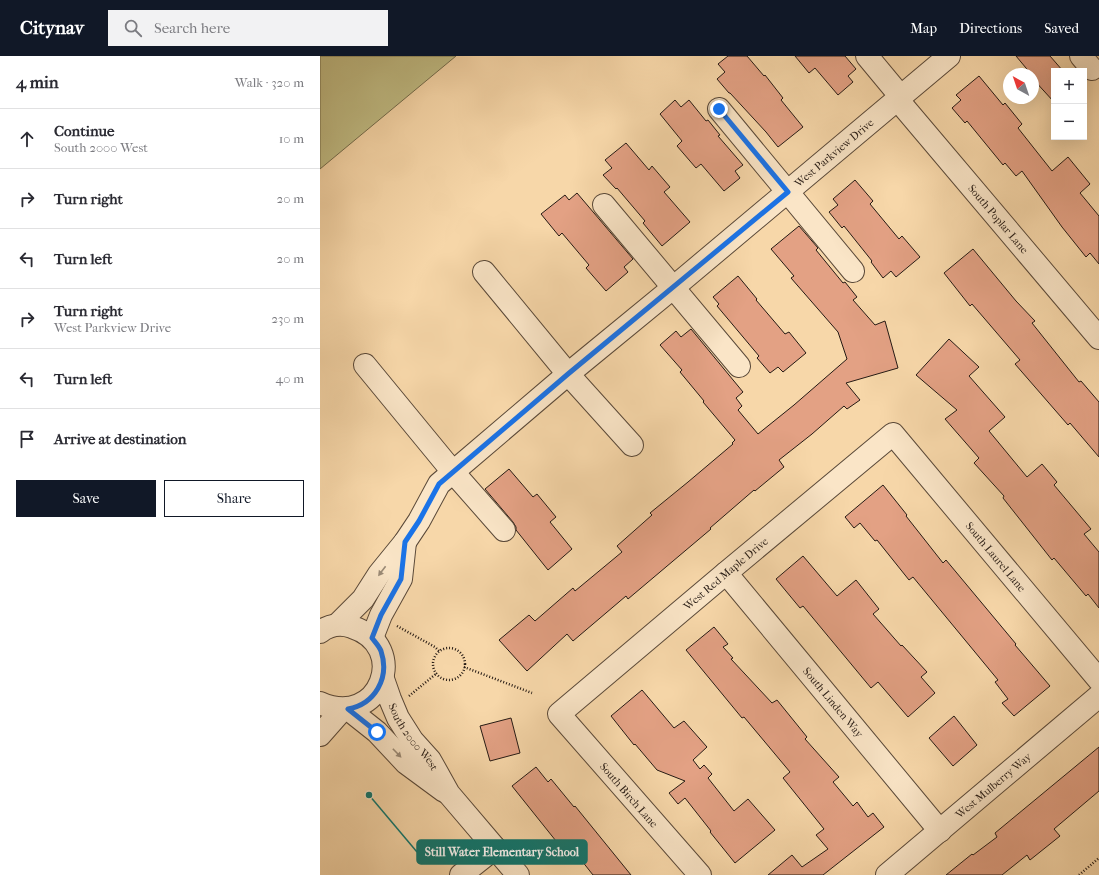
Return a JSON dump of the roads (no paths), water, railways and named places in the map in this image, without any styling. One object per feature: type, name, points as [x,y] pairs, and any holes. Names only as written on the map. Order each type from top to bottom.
[{"type":"street","name":"South Poplar Lane","points":[[866,56],[899,98],[1099,338]]},
{"type":"street","name":"West Parkview Drive","points":[[327,626],[363,599],[379,574],[405,542],[419,521],[439,484],[568,374],[788,192],[949,56]]},
{"type":"street","points":[[719,109],[853,271]]},
{"type":"street","points":[[604,205],[739,366]]},
{"type":"street","points":[[484,272],[568,374],[632,446]]},
{"type":"street","points":[[365,365],[453,472],[504,530]]},
{"type":"street","name":"West Red Maple Drive","points":[[559,714],[893,434]]},
{"type":"street","name":"South Laurel Lane","points":[[893,434],[1099,680]]},
{"type":"street","name":"West Parkview Drive","points":[[372,638],[381,615],[401,579],[405,542]]},
{"type":"street","name":"South Linden Way","points":[[726,573],[940,831]]},
{"type":"street","points":[[320,703],[330,708],[345,709],[356,707],[368,701],[377,691],[383,678],[384,664],[380,650],[372,638],[361,630],[348,626],[327,626]]},
{"type":"street","name":"South 2000 West","points":[[383,678],[398,718],[412,740],[430,760],[448,794]]},
{"type":"street","name":"West Mulberry Way","points":[[887,875],[1099,696]]},
{"type":"street","points":[[320,736],[345,709]]},
{"type":"street","name":"South 2000 West","points":[[345,709],[377,732],[406,763],[448,794],[518,875]]},
{"type":"street","name":"South Birch Lane","points":[[559,714],[700,875]]},
{"type":"street","points":[[461,875],[495,848]]},
{"type":"place","name":"Still Water Elementary School","points":[[369,795]]}]
